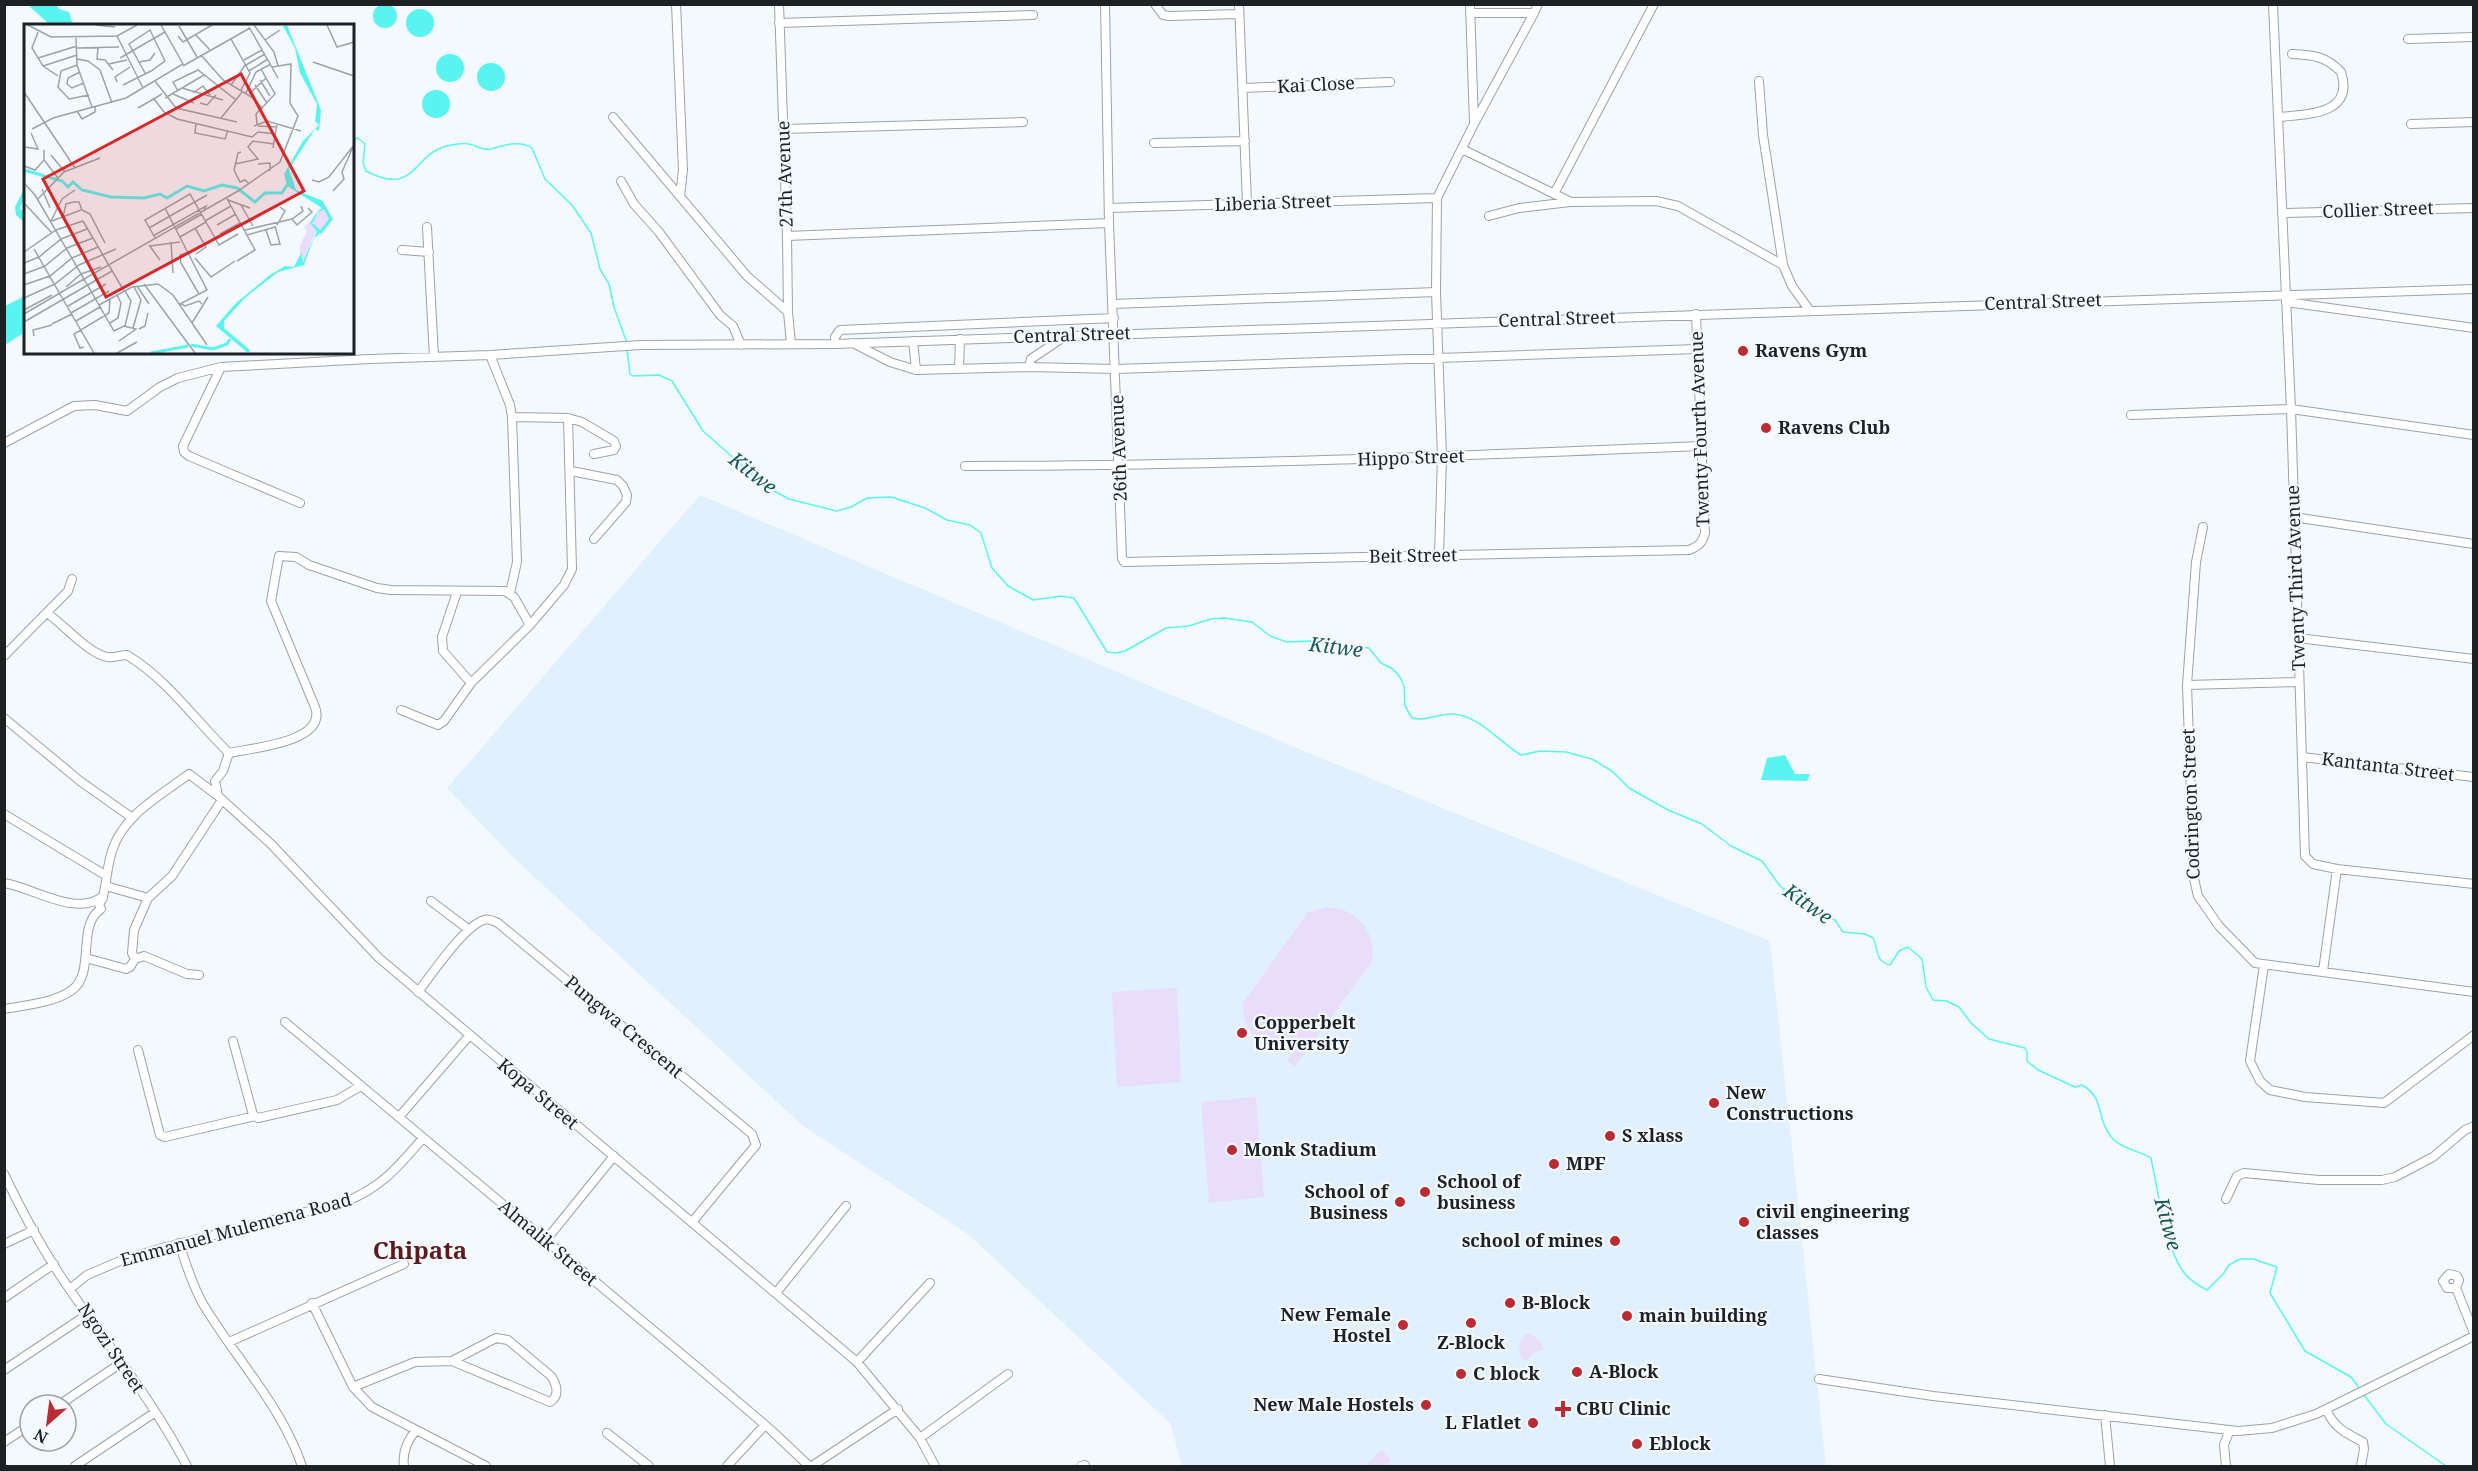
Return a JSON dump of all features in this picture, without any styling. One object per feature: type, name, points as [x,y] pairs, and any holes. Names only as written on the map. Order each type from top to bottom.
[{"type":"street","points":[[676,4],[683,170],[680,196]]},
{"type":"street","name":"27th Avenue","points":[[778,4],[791,344]]},
{"type":"street","name":"26th Avenue","points":[[1105,4],[1109,223],[1124,562]]},
{"type":"street","points":[[1155,4],[1159,11],[1169,16],[1239,14]]},
{"type":"street","points":[[1239,4],[1247,204]]},
{"type":"street","points":[[1439,555],[1442,457],[1438,358],[1437,198],[1538,4]]},
{"type":"street","points":[[1554,194],[1654,4]]},
{"type":"street","name":"Twenty Third Avenue","points":[[2273,4],[2291,409],[2305,856],[2313,864],[2337,869]]},
{"type":"street","points":[[1474,124],[1470,9],[1534,13]]},
{"type":"street","points":[[779,23],[1033,15]]},
{"type":"street","points":[[2408,39],[2474,37]]},
{"type":"street","points":[[2279,117],[2328,110],[2336,103],[2343,91],[2341,72],[2329,61],[2316,55],[2292,54]]},
{"type":"street","points":[[1759,81],[1763,135],[1783,265],[1792,286],[1810,311]]},
{"type":"street","name":"Kai Close","points":[[1243,88],[1390,82]]},
{"type":"street","points":[[613,117],[747,276],[788,312]]},
{"type":"street","points":[[784,129],[1023,122]]},
{"type":"street","points":[[2411,124],[2474,122]]},
{"type":"street","points":[[1154,143],[1245,141]]},
{"type":"street","points":[[1462,148],[1571,202]]},
{"type":"street","points":[[621,181],[634,204],[659,232],[720,315],[733,326],[741,345]]},
{"type":"street","name":"Liberia Street","points":[[1109,208],[1437,198]]},
{"type":"street","points":[[1489,216],[1519,208],[1571,202],[1669,202],[1783,265]]},
{"type":"street","name":"Collier Street","points":[[2282,213],[2474,208]]},
{"type":"street","points":[[787,236],[1109,223]]},
{"type":"street","points":[[427,227],[434,357]]},
{"type":"street","points":[[402,250],[429,252]]},
{"type":"street","name":"Central Street","points":[[4,443],[74,406],[95,405],[128,411],[160,387],[178,378],[221,367],[490,355],[641,345],[835,344],[1696,314],[2285,298],[2474,289]]},
{"type":"street","points":[[1113,304],[1437,292]]},
{"type":"street","points":[[2285,298],[2474,328]]},
{"type":"street","name":"Twenty Fourth Avenue","points":[[1696,314],[1705,533],[1700,544]]},
{"type":"street","points":[[835,344],[835,337],[840,330],[1114,318]]},
{"type":"street","points":[[1029,367],[1031,359],[1066,336]]},
{"type":"street","points":[[959,369],[960,339]]},
{"type":"street","points":[[913,341],[916,370]]},
{"type":"street","points":[[853,343],[890,362],[916,370],[1029,367],[1116,369],[1697,349]]},
{"type":"street","points":[[490,355],[510,405],[512,417],[517,562],[510,593]]},
{"type":"street","points":[[221,367],[183,446],[184,452],[300,503]]},
{"type":"street","points":[[2131,415],[2291,409],[2474,435]]},
{"type":"street","points":[[512,417],[568,418],[582,422],[614,441],[616,446],[614,450],[594,454]]},
{"type":"street","points":[[401,710],[438,725],[451,714],[471,683],[530,625],[564,585],[572,569],[568,418]]},
{"type":"street","name":"Hippo Street","points":[[965,466],[1119,466],[1442,457],[1701,446]]},
{"type":"street","points":[[571,471],[617,480],[627,495],[626,502],[594,539]]},
{"type":"street","points":[[2293,517],[2474,544]]},
{"type":"street","name":"Codrington Street","points":[[2203,527],[2196,562],[2187,685],[2194,888],[2219,926],[2249,959],[2264,965]]},
{"type":"street","name":"Beit Street","points":[[1124,562],[1689,549],[1700,544]]},
{"type":"street","points":[[229,753],[303,736],[316,722],[318,714],[271,601],[279,556],[296,557],[309,565],[377,588],[457,592],[499,590],[510,593],[530,625]]},
{"type":"street","points":[[4,656],[68,591],[72,579]]},
{"type":"street","points":[[457,592],[442,637],[443,651],[471,683]]},
{"type":"street","points":[[47,613],[60,622],[82,644],[102,655],[109,657],[127,654],[141,664],[181,698],[229,753]]},
{"type":"street","points":[[2298,638],[2451,658],[2474,658]]},
{"type":"street","points":[[2187,685],[2299,682]]},
{"type":"street","points":[[4,718],[80,782],[131,817],[114,844],[105,875],[106,886],[99,904],[101,909],[93,914],[90,920],[86,958],[80,980],[74,989],[52,999],[4,1009]]},
{"type":"street","points":[[135,959],[132,953],[134,930],[148,898],[172,876],[220,798],[215,781],[223,771],[229,753]]},
{"type":"street","name":"Kantanta Street","points":[[2302,757],[2474,777]]},
{"type":"street","name":"Kopa Street","points":[[131,817],[189,774],[220,798],[296,868],[358,939],[469,1036],[693,1221],[857,1362],[920,1438],[935,1467]]},
{"type":"street","points":[[4,814],[105,875]]},
{"type":"street","points":[[2323,971],[2337,869],[2474,884]]},
{"type":"street","points":[[4,883],[59,902],[92,902],[103,896]]},
{"type":"street","points":[[106,886],[148,898]]},
{"type":"street","points":[[418,992],[468,929],[431,901]]},
{"type":"street","name":"Pungwa Crescent","points":[[468,929],[484,920],[491,919],[498,923],[752,1134],[756,1145],[693,1221]]},
{"type":"street","points":[[86,958],[126,969],[135,959],[144,956],[187,974],[199,975]]},
{"type":"street","points":[[2474,992],[2264,965],[2250,1061],[2260,1081],[2270,1090],[2305,1097],[2384,1103],[2474,1035]]},
{"type":"street","name":"Almalik Street","points":[[285,1022],[765,1425],[810,1467]]},
{"type":"street","points":[[399,1117],[469,1036]]},
{"type":"street","points":[[233,1041],[255,1116]]},
{"type":"street","points":[[138,1050],[160,1135],[165,1137],[337,1100],[361,1086]]},
{"type":"street","points":[[2226,1199],[2237,1176],[2244,1173],[2319,1180],[2382,1180],[2395,1177],[2433,1157],[2465,1130],[2474,1126]]},
{"type":"street","name":"Emmanuel Mulemena Road","points":[[70,1289],[87,1275],[105,1266],[179,1243],[345,1202],[364,1194],[395,1172],[423,1138]]},
{"type":"street","points":[[546,1240],[614,1156]]},
{"type":"street","name":"Ngozi Street","points":[[4,1174],[54,1264],[154,1413],[185,1466]]},
{"type":"street","points":[[776,1293],[846,1206]]},
{"type":"street","points":[[4,1244],[34,1230]]},
{"type":"street","points":[[179,1243],[196,1292],[277,1411],[288,1431],[302,1467]]},
{"type":"street","points":[[4,1298],[54,1264]]},
{"type":"street","points":[[229,1342],[312,1303],[404,1264]]},
{"type":"street","points":[[857,1362],[930,1282]]},
{"type":"street","points":[[1819,1379],[1933,1396],[2229,1432],[2272,1428],[2354,1397],[2474,1334],[2456,1288]]},
{"type":"street","points":[[312,1303],[353,1387],[372,1407],[486,1467]]},
{"type":"street","points":[[4,1370],[88,1314]]},
{"type":"street","points":[[353,1387],[415,1362],[452,1361],[550,1402],[556,1394],[556,1384],[551,1376],[508,1340],[496,1338],[452,1361]]},
{"type":"street","points":[[77,1393],[121,1363]]},
{"type":"street","points":[[920,1438],[1008,1374]]},
{"type":"street","points":[[810,1467],[898,1409]]},
{"type":"street","points":[[2326,1409],[2331,1421],[2339,1430],[2363,1442],[2361,1467]]},
{"type":"street","points":[[75,1467],[154,1413]]},
{"type":"street","points":[[2104,1415],[2110,1467]]},
{"type":"street","points":[[727,1467],[765,1425]]},
{"type":"street","points":[[404,1467],[403,1457],[408,1440],[416,1430]]},
{"type":"street","points":[[2226,1467],[2224,1445],[2229,1432]]},
{"type":"street","points":[[4,1442],[18,1433]]},
{"type":"street","points":[[607,1433],[649,1467]]},
{"type":"shaded area","name":"Copperbelt University","points":[[700,495],[1318,757],[1770,941],[1826,1466],[1182,1466],[1170,1423],[968,1234],[803,1126],[516,860],[447,788]]},
{"type":"shaded area","points":[[1327,907],[1347,912],[1363,924],[1371,941],[1372,962],[1295,1066],[1287,1061],[1294,1051],[1273,1048],[1257,1039],[1246,1023],[1243,1003],[1308,912]]},
{"type":"shaded area","points":[[1177,988],[1181,1082],[1117,1087],[1112,992]]},
{"type":"shaded area","name":"Monk Stadium","points":[[1256,1097],[1264,1197],[1209,1203],[1201,1102]]},
{"type":"shaded area","points":[[1526,1334],[1532,1334],[1542,1344],[1544,1350],[1533,1353],[1527,1361],[1521,1358],[1519,1344]]},
{"type":"shaded area","points":[[1381,1450],[1391,1460],[1385,1466],[1365,1466]]},
{"type":"water","points":[[385,4],[394,7],[397,16],[394,25],[385,28],[376,25],[373,16],[376,7]]},
{"type":"water","points":[[28,5],[57,5],[59,9],[69,12],[73,24],[49,24]]},
{"type":"water","points":[[420,9],[430,13],[434,23],[430,33],[420,37],[410,33],[406,23],[410,13]]},
{"type":"water","points":[[450,54],[460,58],[464,68],[460,78],[450,82],[440,78],[436,68],[440,58]]},
{"type":"water","points":[[491,63],[501,67],[505,77],[501,87],[491,91],[481,87],[477,77],[481,67]]},
{"type":"water","points":[[436,90],[446,94],[450,104],[446,114],[436,118],[426,114],[422,104],[426,94]]},
{"type":"water","points":[[24,189],[24,199],[20,208],[24,213],[24,222],[16,215],[15,207]]},
{"type":"water","points":[[24,296],[24,333],[5,345],[5,306]]},
{"type":"water","points":[[1785,755],[1795,774],[1810,774],[1807,781],[1761,780],[1767,758]]},
{"type":"waterway","name":"Kitwe","points":[[354,139],[358,138],[365,144],[363,163],[366,171],[382,178],[394,179],[412,172],[435,151],[446,146],[467,143],[488,149],[522,144],[532,148],[545,179],[572,205],[591,233],[600,269],[609,284],[614,307],[627,343]]},
{"type":"waterway","name":"Kitwe","points":[[627,350],[630,374],[633,376],[659,375],[672,381],[703,431],[765,486],[789,499],[837,511],[851,507],[867,498],[891,497],[925,508],[947,520],[970,525],[981,533],[992,568],[1008,586],[1033,600],[1061,596],[1074,598],[1107,652],[1125,651],[1166,628],[1189,626],[1211,619],[1224,618],[1252,622],[1270,636],[1287,642],[1314,641],[1336,646],[1369,648],[1381,663],[1393,669],[1400,677],[1404,686],[1405,706],[1412,718],[1422,719],[1448,714],[1463,716],[1481,724],[1521,755],[1540,751],[1566,752],[1592,759],[1612,771],[1629,788],[1668,810],[1702,824],[1731,846],[1762,861],[1780,886],[1787,892],[1812,902],[1824,916],[1835,920],[1843,932],[1865,934],[1873,938],[1881,961],[1890,965],[1899,951],[1908,947],[1922,959],[1926,987],[1933,1000],[1947,1001],[1959,1007],[1971,1023],[1989,1039],[2025,1048],[2027,1061],[2038,1070],[2075,1087],[2082,1085],[2089,1090],[2098,1103],[2104,1124],[2113,1139],[2151,1158],[2171,1246],[2187,1276],[2207,1290],[2229,1265],[2240,1259],[2253,1259],[2277,1267],[2270,1293],[2305,1351],[2351,1377],[2360,1389]]},
{"type":"waterway","name":"Kitwe","points":[[2364,1395],[2386,1424],[2446,1466]]},
{"type":"place","name":"Ravens Gym","points":[[1743,351]]},
{"type":"place","name":"Ravens Club","points":[[1766,428]]},
{"type":"place","name":"Copperbelt University","points":[[1242,1033]]},
{"type":"place","name":"New Constructions","points":[[1714,1103]]},
{"type":"place","name":"S xlass","points":[[1610,1136]]},
{"type":"place","name":"Monk Stadium","points":[[1232,1150]]},
{"type":"place","name":"MPF","points":[[1554,1164]]},
{"type":"place","name":"School of business","points":[[1425,1192]]},
{"type":"place","name":"School of Business","points":[[1400,1202]]},
{"type":"place","name":"civil engineering classes","points":[[1744,1222]]},
{"type":"place","name":"school of mines","points":[[1615,1241]]},
{"type":"place","name":"B-Block","points":[[1510,1303]]},
{"type":"place","name":"main building","points":[[1627,1316]]},
{"type":"place","name":"Z-Block","points":[[1471,1323]]},
{"type":"place","name":"New Female Hostel","points":[[1403,1325]]},
{"type":"place","name":"A-Block","points":[[1577,1372]]},
{"type":"place","name":"C block","points":[[1461,1374]]},
{"type":"place","name":"New Male Hostels","points":[[1426,1405]]},
{"type":"place","name":"CBU Clinic","points":[[1563,1409]]},
{"type":"place","name":"L Flatlet","points":[[1533,1423]]},
{"type":"place","name":"Eblock","points":[[1637,1444]]},
{"type":"district","name":"Chipata","points":[[420,1251]]}]
